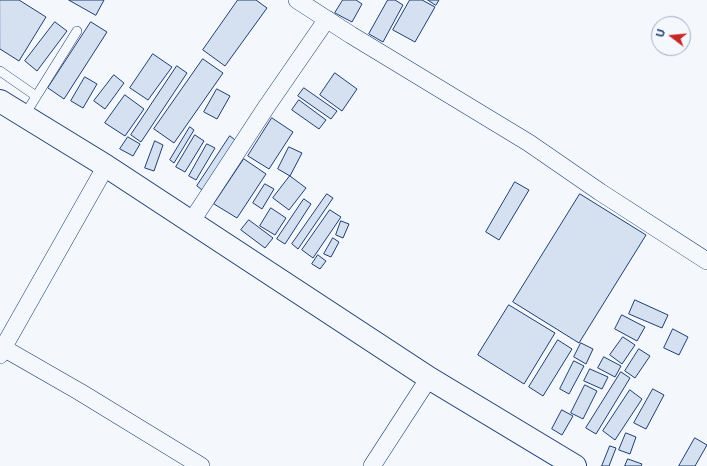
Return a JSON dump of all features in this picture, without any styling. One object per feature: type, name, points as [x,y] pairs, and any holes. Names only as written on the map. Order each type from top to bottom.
[{"type":"highway","points":[[0,102],[106,166],[429,378],[575,466]]},
{"type":"street","points":[[298,0],[351,35],[528,143],[600,192],[707,261]]},
{"type":"street","points":[[191,222],[327,19]]},
{"type":"street","points":[[106,166],[1,349],[80,392],[201,466]]},
{"type":"street","points":[[372,466],[429,378]]},
{"type":"lane","points":[[24,116],[77,31]]},
{"type":"lane","points":[[0,71],[36,96]]},
{"type":"building","points":[[0,0],[19,0],[46,17],[19,61],[0,49]]},
{"type":"building","points":[[69,0],[104,0],[96,15]]},
{"type":"building","points":[[238,0],[256,0],[267,8],[225,66],[203,50]]},
{"type":"building","points":[[343,0],[356,0],[362,4],[352,22],[335,13]]},
{"type":"building","points":[[388,0],[395,0],[403,5],[383,42],[369,34]]},
{"type":"building","points":[[410,0],[422,0],[435,7],[415,42],[393,30]]},
{"type":"building","points":[[428,0],[439,0],[436,5]]},
{"type":"building","points":[[55,22],[67,31],[37,71],[25,61]]},
{"type":"building","points":[[91,22],[107,32],[64,99],[48,88]]},
{"type":"building","points":[[153,54],[172,67],[148,100],[130,88]]},
{"type":"building","points":[[203,59],[223,73],[174,143],[154,129]]},
{"type":"building","points":[[177,66],[187,73],[141,142],[131,135]]},
{"type":"building","points":[[335,73],[357,89],[342,111],[320,95]]},
{"type":"building","points":[[114,75],[124,83],[105,109],[94,101]]},
{"type":"building","points":[[85,77],[97,84],[83,108],[71,101]]},
{"type":"building","points":[[304,88],[337,111],[331,119],[298,96]]},
{"type":"building","points":[[217,89],[230,96],[217,119],[204,112]]},
{"type":"building","points":[[125,95],[144,109],[125,136],[105,123]]},
{"type":"building","points":[[299,100],[326,120],[319,129],[292,110]]},
{"type":"building","points":[[272,118],[293,132],[269,169],[248,156]]},
{"type":"building","points":[[190,127],[194,130],[174,163],[170,160]]},
{"type":"building","points":[[195,135],[204,141],[185,172],[176,167]]},
{"type":"building","points":[[230,136],[239,143],[206,193],[197,186]]},
{"type":"building","points":[[128,137],[140,144],[133,156],[120,149]]},
{"type":"building","points":[[155,141],[163,145],[154,171],[145,168]]},
{"type":"building","points":[[207,144],[215,148],[196,180],[189,176]]},
{"type":"building","points":[[289,147],[302,153],[290,176],[278,169]]},
{"type":"building","points":[[244,159],[266,174],[237,218],[214,204]]},
{"type":"building","points":[[290,176],[306,188],[289,210],[273,198]]},
{"type":"building","points":[[515,182],[529,190],[499,240],[486,232]]},
{"type":"building","points":[[265,184],[274,189],[262,209],[253,203]]},
{"type":"building","points":[[327,194],[333,198],[298,249],[292,244]]},
{"type":"building","points":[[580,194],[646,235],[579,343],[513,302]]},
{"type":"building","points":[[304,199],[311,204],[285,244],[277,239]]},
{"type":"building","points":[[271,208],[286,218],[275,235],[260,226]]},
{"type":"building","points":[[330,210],[341,217],[313,258],[302,250]]},
{"type":"building","points":[[249,220],[273,238],[265,248],[241,230]]},
{"type":"building","points":[[341,221],[349,224],[343,238],[336,235]]},
{"type":"building","points":[[333,238],[339,242],[331,257],[324,254]]},
{"type":"building","points":[[318,255],[326,261],[320,269],[312,264]]},
{"type":"building","points":[[635,300],[668,315],[662,328],[629,314]]},
{"type":"building","points":[[509,305],[555,333],[524,384],[478,355]]},
{"type":"building","points":[[622,315],[645,327],[637,341],[615,329]]},
{"type":"building","points":[[673,329],[688,337],[679,355],[664,348]]},
{"type":"building","points":[[623,337],[635,345],[622,364],[610,355]]},
{"type":"building","points":[[558,340],[572,349],[543,396],[529,387]]},
{"type":"building","points":[[581,343],[593,349],[586,364],[574,357]]},
{"type":"building","points":[[639,349],[650,356],[635,378],[625,371]]},
{"type":"building","points":[[604,357],[621,366],[615,377],[598,368]]},
{"type":"building","points":[[574,361],[584,366],[569,394],[560,389]]},
{"type":"building","points":[[590,369],[608,377],[602,389],[584,381]]},
{"type":"building","points":[[621,372],[630,378],[596,434],[586,428]]},
{"type":"building","points":[[585,385],[597,391],[583,419],[571,413]]},
{"type":"building","points":[[653,389],[664,395],[646,429],[634,423]]},
{"type":"building","points":[[630,390],[642,399],[615,440],[603,431]]},
{"type":"building","points":[[562,410],[573,416],[562,435],[552,429]]},
{"type":"building","points":[[626,433],[636,437],[630,454],[619,450]]},
{"type":"building","points":[[695,438],[707,445],[695,466],[679,466]]},
{"type":"building","points":[[610,446],[616,448],[609,466],[602,466]]},
{"type":"building","points":[[628,459],[642,464],[641,466],[625,466]]}]
